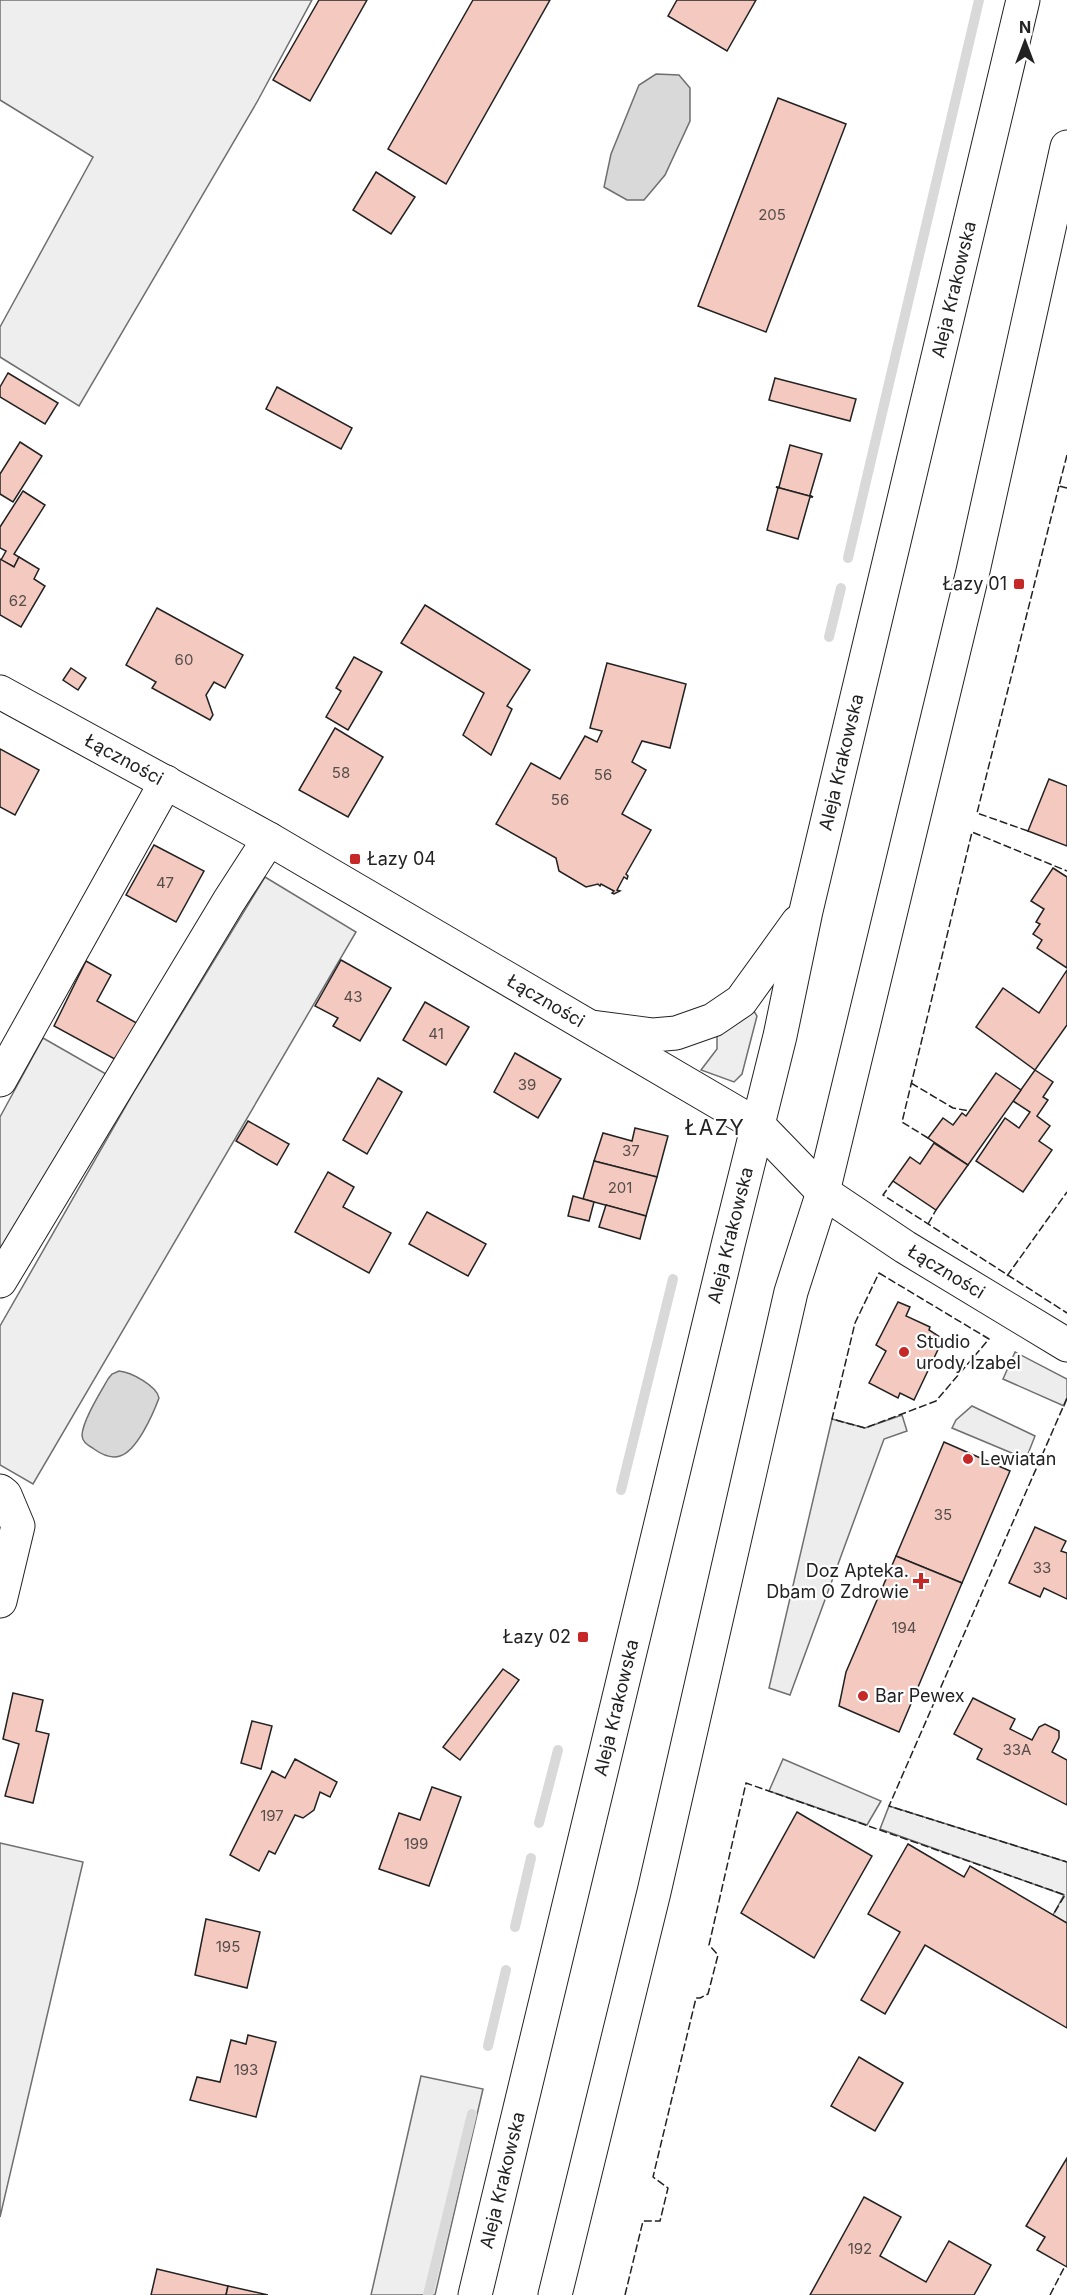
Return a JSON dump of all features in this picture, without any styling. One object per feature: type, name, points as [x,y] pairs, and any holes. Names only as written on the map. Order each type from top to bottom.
[{"type":"main road","name":"Aleja Krakowska","points":[[475,2295],[728,1245],[759,1126],[806,911],[1023,0]]},
{"type":"main road","points":[[555,2295],[654,1892],[791,1292],[823,1192],[973,571],[1067,147]]},
{"type":"main road","name":"Łączności","points":[[0,692],[269,839],[759,1126],[823,1192],[905,1247],[1067,1344]]},
{"type":"main road","points":[[0,1080],[166,782]]},
{"type":"main road","points":[[0,1281],[229,900],[269,839]]},
{"type":"main road","points":[[592,1028],[653,1035],[676,1033],[712,1020],[741,1001],[806,911]]},
{"type":"main road","points":[[0,1491],[5,1495],[18,1527],[0,1601]]},
{"type":"shaded area","points":[[0,0],[312,0],[257,102],[79,406],[0,357],[0,327],[93,157],[0,100]]},
{"type":"shaded area","points":[[656,74],[679,75],[690,88],[690,121],[665,175],[644,200],[627,200],[604,187],[611,154],[639,85]]},
{"type":"shaded area","points":[[265,877],[356,932],[33,1484],[0,1465],[0,1326],[135,1090]]},
{"type":"shaded area","points":[[752,1008],[757,1016],[742,1074],[734,1082],[701,1070],[717,1049],[717,1034]]},
{"type":"shaded area","points":[[43,1038],[113,1078],[0,1264],[0,1117]]},
{"type":"shaded area","points":[[1015,1352],[1067,1379],[1067,1398],[1064,1406],[1003,1379]]},
{"type":"shaded area","points":[[119,1371],[143,1380],[154,1389],[159,1398],[138,1440],[126,1453],[113,1457],[90,1446],[84,1441],[82,1435],[89,1414],[108,1379]]},
{"type":"shaded area","points":[[972,1406],[1035,1436],[1026,1459],[952,1428],[956,1420]]},
{"type":"shaded area","points":[[902,1415],[907,1431],[884,1439],[790,1695],[769,1688],[832,1419],[865,1428]]},
{"type":"shaded area","points":[[783,1759],[881,1801],[867,1825],[769,1791]]},
{"type":"shaded area","points":[[889,1806],[1067,1862],[1067,1923],[1053,1915],[1064,1895],[880,1829]]},
{"type":"shaded area","points":[[0,1843],[83,1862],[0,2217]]},
{"type":"shaded area","points":[[421,2076],[483,2089],[435,2295],[371,2295]]},
{"type":"building","points":[[319,0],[367,0],[310,101],[273,80]]},
{"type":"building","points":[[473,0],[550,0],[446,184],[388,149]]},
{"type":"building","points":[[677,0],[756,0],[727,51],[668,16]]},
{"type":"building","points":[[778,98],[846,124],[766,332],[698,306]]},
{"type":"building","points":[[376,172],[415,197],[391,234],[353,210]]},
{"type":"building","points":[[8,373],[58,403],[45,424],[0,397],[0,387]]},
{"type":"building","points":[[775,378],[856,399],[850,421],[769,400]]},
{"type":"building","points":[[277,387],[352,428],[341,449],[266,409]]},
{"type":"building","points":[[20,442],[42,456],[13,502],[0,494],[0,474]]},
{"type":"building","points":[[790,445],[822,454],[810,495],[813,497],[776,487],[779,487]]},
{"type":"building","points":[[776,487],[813,497],[810,497],[798,539],[767,530],[778,488]]},
{"type":"building","points":[[23,491],[45,505],[14,554],[19,557],[14,567],[1,560],[6,551],[0,548],[0,527]]},
{"type":"building","points":[[19,557],[39,569],[34,579],[45,586],[21,627],[0,615],[0,559],[14,567]]},
{"type":"building","points":[[425,605],[530,670],[507,706],[512,709],[491,755],[463,735],[484,693],[401,643]]},
{"type":"building","points":[[157,608],[243,655],[225,688],[214,682],[206,695],[213,715],[210,720],[152,688],[156,682],[126,665]]},
{"type":"building","points":[[354,657],[382,672],[348,730],[326,717],[341,691],[336,688]]},
{"type":"building","points":[[607,663],[686,684],[670,748],[642,741],[632,762],[646,770],[622,814],[651,830],[626,874],[627,879],[624,877],[617,890],[620,891],[614,894],[612,893],[614,891],[601,884],[586,887],[559,871],[556,858],[496,824],[531,763],[560,779],[585,736],[597,742],[602,731],[590,728]]},
{"type":"building","points":[[71,668],[86,678],[78,690],[63,680]]},
{"type":"building","points":[[335,728],[383,757],[348,817],[299,790]]},
{"type":"building","points":[[0,749],[39,770],[15,815],[0,807]]},
{"type":"building","points":[[1049,779],[1067,786],[1067,846],[1028,831]]},
{"type":"building","points":[[154,845],[204,871],[176,922],[126,895]]},
{"type":"building","points":[[1053,868],[1067,877],[1067,968],[1037,948],[1042,940],[1033,934],[1040,924],[1036,922],[1044,909],[1031,901]]},
{"type":"building","points":[[341,960],[391,988],[360,1041],[333,1026],[338,1018],[315,1006]]},
{"type":"building","points":[[86,961],[111,975],[97,1001],[142,1026],[122,1063],[54,1026]]},
{"type":"building","points":[[1067,970],[1067,1025],[1035,1070],[976,1027],[1003,988],[1039,1013]]},
{"type":"building","points":[[425,1002],[469,1027],[446,1065],[403,1040]]},
{"type":"building","points":[[515,1053],[561,1079],[538,1118],[494,1092]]},
{"type":"building","points":[[1035,1070],[1053,1082],[1043,1097],[1048,1100],[1037,1116],[1050,1126],[1039,1141],[1052,1150],[1023,1192],[976,1161],[1005,1118],[1019,1128],[1030,1112],[1013,1101]]},
{"type":"building","points":[[996,1073],[1021,1090],[968,1165],[928,1138],[943,1118],[953,1125],[962,1113],[966,1116]]},
{"type":"building","points":[[378,1078],[402,1092],[367,1154],[343,1140]]},
{"type":"building","points":[[248,1121],[289,1144],[277,1165],[236,1141]]},
{"type":"building","points":[[635,1128],[668,1136],[657,1177],[594,1161],[603,1133],[632,1141]]},
{"type":"building","points":[[934,1143],[968,1165],[936,1210],[893,1181],[910,1157],[920,1164]]},
{"type":"building","points":[[594,1161],[657,1177],[646,1216],[583,1199]]},
{"type":"building","points":[[328,1172],[354,1187],[343,1207],[391,1233],[369,1273],[295,1232]]},
{"type":"building","points":[[573,1196],[594,1202],[589,1221],[568,1216]]},
{"type":"building","points":[[606,1205],[646,1216],[640,1239],[599,1227]]},
{"type":"building","points":[[427,1212],[486,1244],[468,1276],[409,1244]]},
{"type":"building","points":[[898,1302],[910,1307],[906,1316],[930,1327],[929,1330],[943,1339],[914,1400],[900,1393],[898,1398],[869,1383],[886,1351],[876,1345]]},
{"type":"building","points":[[944,1442],[1010,1471],[962,1583],[896,1556]]},
{"type":"building","points":[[1035,1527],[1066,1541],[1061,1551],[1067,1553],[1067,1599],[1044,1588],[1040,1597],[1009,1583]]},
{"type":"building","points":[[896,1556],[962,1583],[899,1732],[839,1706],[846,1672]]},
{"type":"building","points":[[503,1669],[519,1680],[460,1760],[443,1747]]},
{"type":"building","points":[[13,1693],[43,1700],[36,1731],[49,1734],[33,1803],[5,1796],[19,1744],[3,1739]]},
{"type":"building","points":[[973,1698],[1015,1719],[1010,1729],[1032,1740],[1039,1727],[1045,1724],[1059,1731],[1059,1738],[1052,1752],[1067,1760],[1067,1805],[977,1759],[982,1749],[954,1734]]},
{"type":"building","points":[[252,1721],[272,1726],[261,1769],[241,1763]]},
{"type":"building","points":[[295,1759],[337,1782],[330,1797],[320,1792],[314,1810],[303,1818],[295,1815],[275,1854],[269,1851],[259,1871],[230,1855],[272,1771],[285,1778]]},
{"type":"building","points":[[432,1787],[461,1797],[429,1886],[379,1869],[399,1813],[420,1820]]},
{"type":"building","points":[[797,1812],[872,1856],[814,1958],[741,1913]]},
{"type":"building","points":[[908,1844],[964,1877],[970,1866],[1067,1923],[1067,2028],[925,1945],[885,2014],[861,2000],[900,1932],[868,1914]]},
{"type":"building","points":[[206,1919],[260,1932],[247,1988],[195,1975]]},
{"type":"building","points":[[248,2035],[276,2042],[256,2117],[190,2100],[197,2077],[220,2082],[231,2040],[246,2044]]},
{"type":"building","points":[[859,2057],[903,2083],[875,2131],[831,2106]]},
{"type":"building","points":[[1067,2158],[1067,2267],[1037,2250],[1045,2237],[1026,2226]]},
{"type":"building","points":[[864,2197],[901,2217],[880,2256],[926,2282],[949,2241],[991,2265],[974,2295],[810,2295]]},
{"type":"building","points":[[157,2269],[228,2286],[226,2295],[151,2295]]},
{"type":"building","points":[[228,2286],[268,2295],[226,2295]]},
{"type":"waterway","points":[[848,558],[979,0]]},
{"type":"waterway","points":[[829,637],[841,588]]},
{"type":"waterway","points":[[621,1490],[673,1279]]},
{"type":"waterway","points":[[539,1823],[558,1750]]},
{"type":"waterway","points":[[515,1927],[531,1858]]},
{"type":"waterway","points":[[488,2046],[506,1970]]},
{"type":"waterway","points":[[428,2295],[472,2114]]},
{"type":"fence","points":[[1067,455],[1059,486],[1067,488]]},
{"type":"fence","points":[[1028,831],[977,813],[1059,486]]},
{"type":"fence","points":[[928,1138],[902,1122],[972,832],[1067,871]]},
{"type":"fence","points":[[911,1083],[953,1108],[969,1111]]},
{"type":"fence","points":[[893,1181],[883,1195],[1067,1313]]},
{"type":"fence","points":[[1007,1276],[1067,1192]]},
{"type":"fence","points":[[928,1224],[936,1210]]},
{"type":"fence","points":[[879,1273],[989,1339],[936,1401],[865,1428],[832,1419],[855,1323],[879,1273]]},
{"type":"fence","points":[[1067,1398],[889,1806],[1067,1862]]},
{"type":"fence","points":[[625,2295],[643,2221],[660,2221],[668,2188],[653,2177],[696,1998],[708,1994],[718,1955],[709,1945],[746,1783],[1065,1895],[1053,1915]]},
{"type":"fence","points":[[1050,2295],[1065,2266]]},
{"type":"place","name":"Łazy 01","points":[[1019,584]]},
{"type":"place","name":"Łazy 04","points":[[355,859]]},
{"type":"place","name":"Studio urody Izabel","points":[[904,1352]]},
{"type":"place","name":"Lewiatan","points":[[968,1459]]},
{"type":"place","name":"Doz Apteka. Dbam O Zdrowie","points":[[921,1581]]},
{"type":"place","name":"Łazy 02","points":[[583,1637]]},
{"type":"place","name":"Bar Pewex","points":[[863,1696]]},
{"type":"district","name":"ŁAZY","points":[[715,1128]]}]
